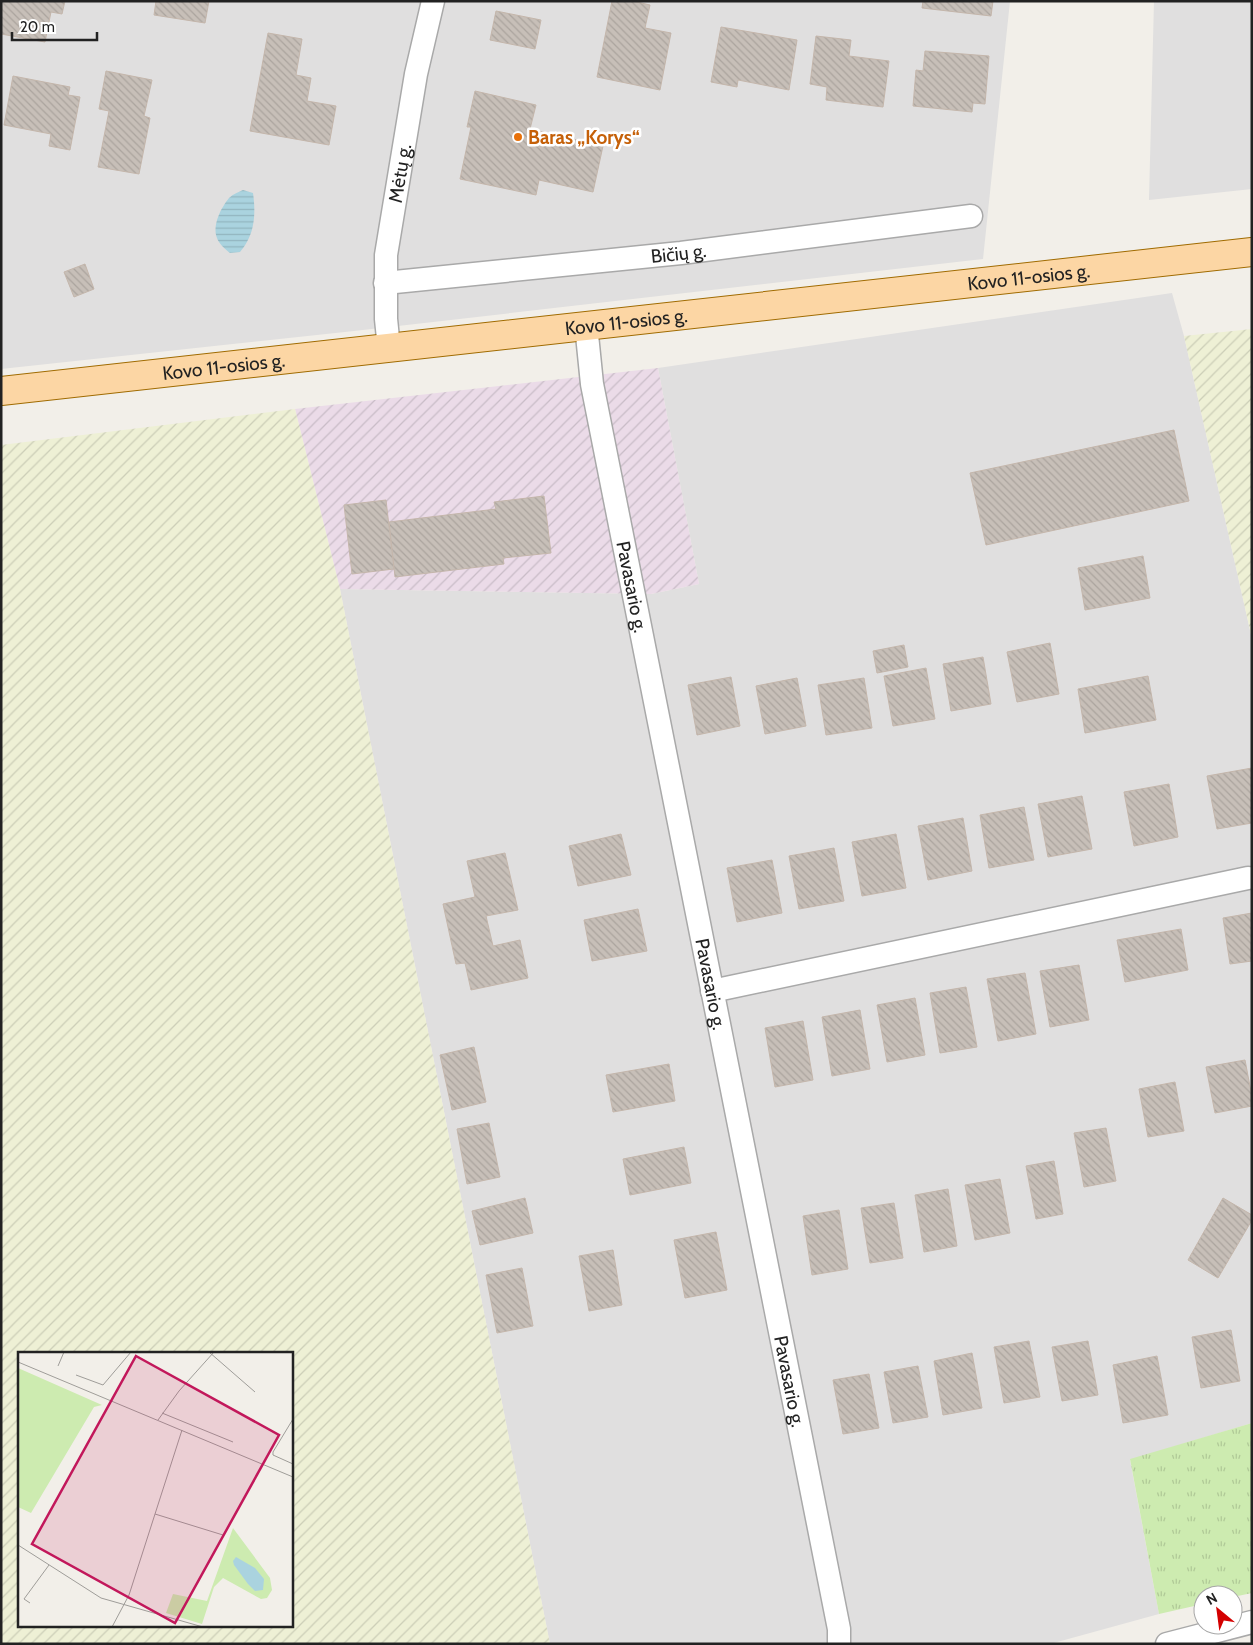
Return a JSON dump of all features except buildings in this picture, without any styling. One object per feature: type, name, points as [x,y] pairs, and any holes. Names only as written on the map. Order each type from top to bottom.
[{"type":"main road","name":"Kovo 11-osios g.","points":[[1,391],[1252,252]]},
{"type":"street","name":"Mėtų g.","points":[[389,348],[386,319],[386,255],[414,83],[433,1]]},
{"type":"street","name":"Bičių g.","points":[[385,283],[681,253],[971,216]]},
{"type":"street","name":"Pavasario g.","points":[[586,325],[592,384],[839,1629],[839,1644]]},
{"type":"street","points":[[712,992],[1248,878]]},
{"type":"street","points":[[1167,1644],[1252,1622]]},
{"type":"shaded area","points":[[1,1],[1010,1],[983,259],[354,331],[1,369]]},
{"type":"shaded area","points":[[1154,1],[1252,1],[1252,189],[1149,200]]},
{"type":"shaded area","points":[[1172,293],[1184,336],[1252,639],[1252,1423],[1130,1460],[1159,1614],[1050,1644],[550,1644],[340,589],[651,594],[699,584],[658,368]]},
{"type":"shaded area","points":[[658,368],[699,584],[651,594],[340,589],[295,409]]},
{"type":"green space","points":[[1252,329],[1252,639],[1184,336]]},
{"type":"green space","points":[[295,409],[340,589],[550,1644],[1,1644],[1,445]]},
{"type":"green space","points":[[1252,1423],[1252,1593],[1243,1595],[1243,1585],[1193,1585],[1193,1606],[1159,1614],[1130,1459]]},
{"type":"water","points":[[243,190],[253,193],[253,224],[249,239],[240,252],[230,253],[218,240],[216,222],[229,198]]},
{"type":"place","name":"Baras „Korys“","points":[[518,137]]}]
